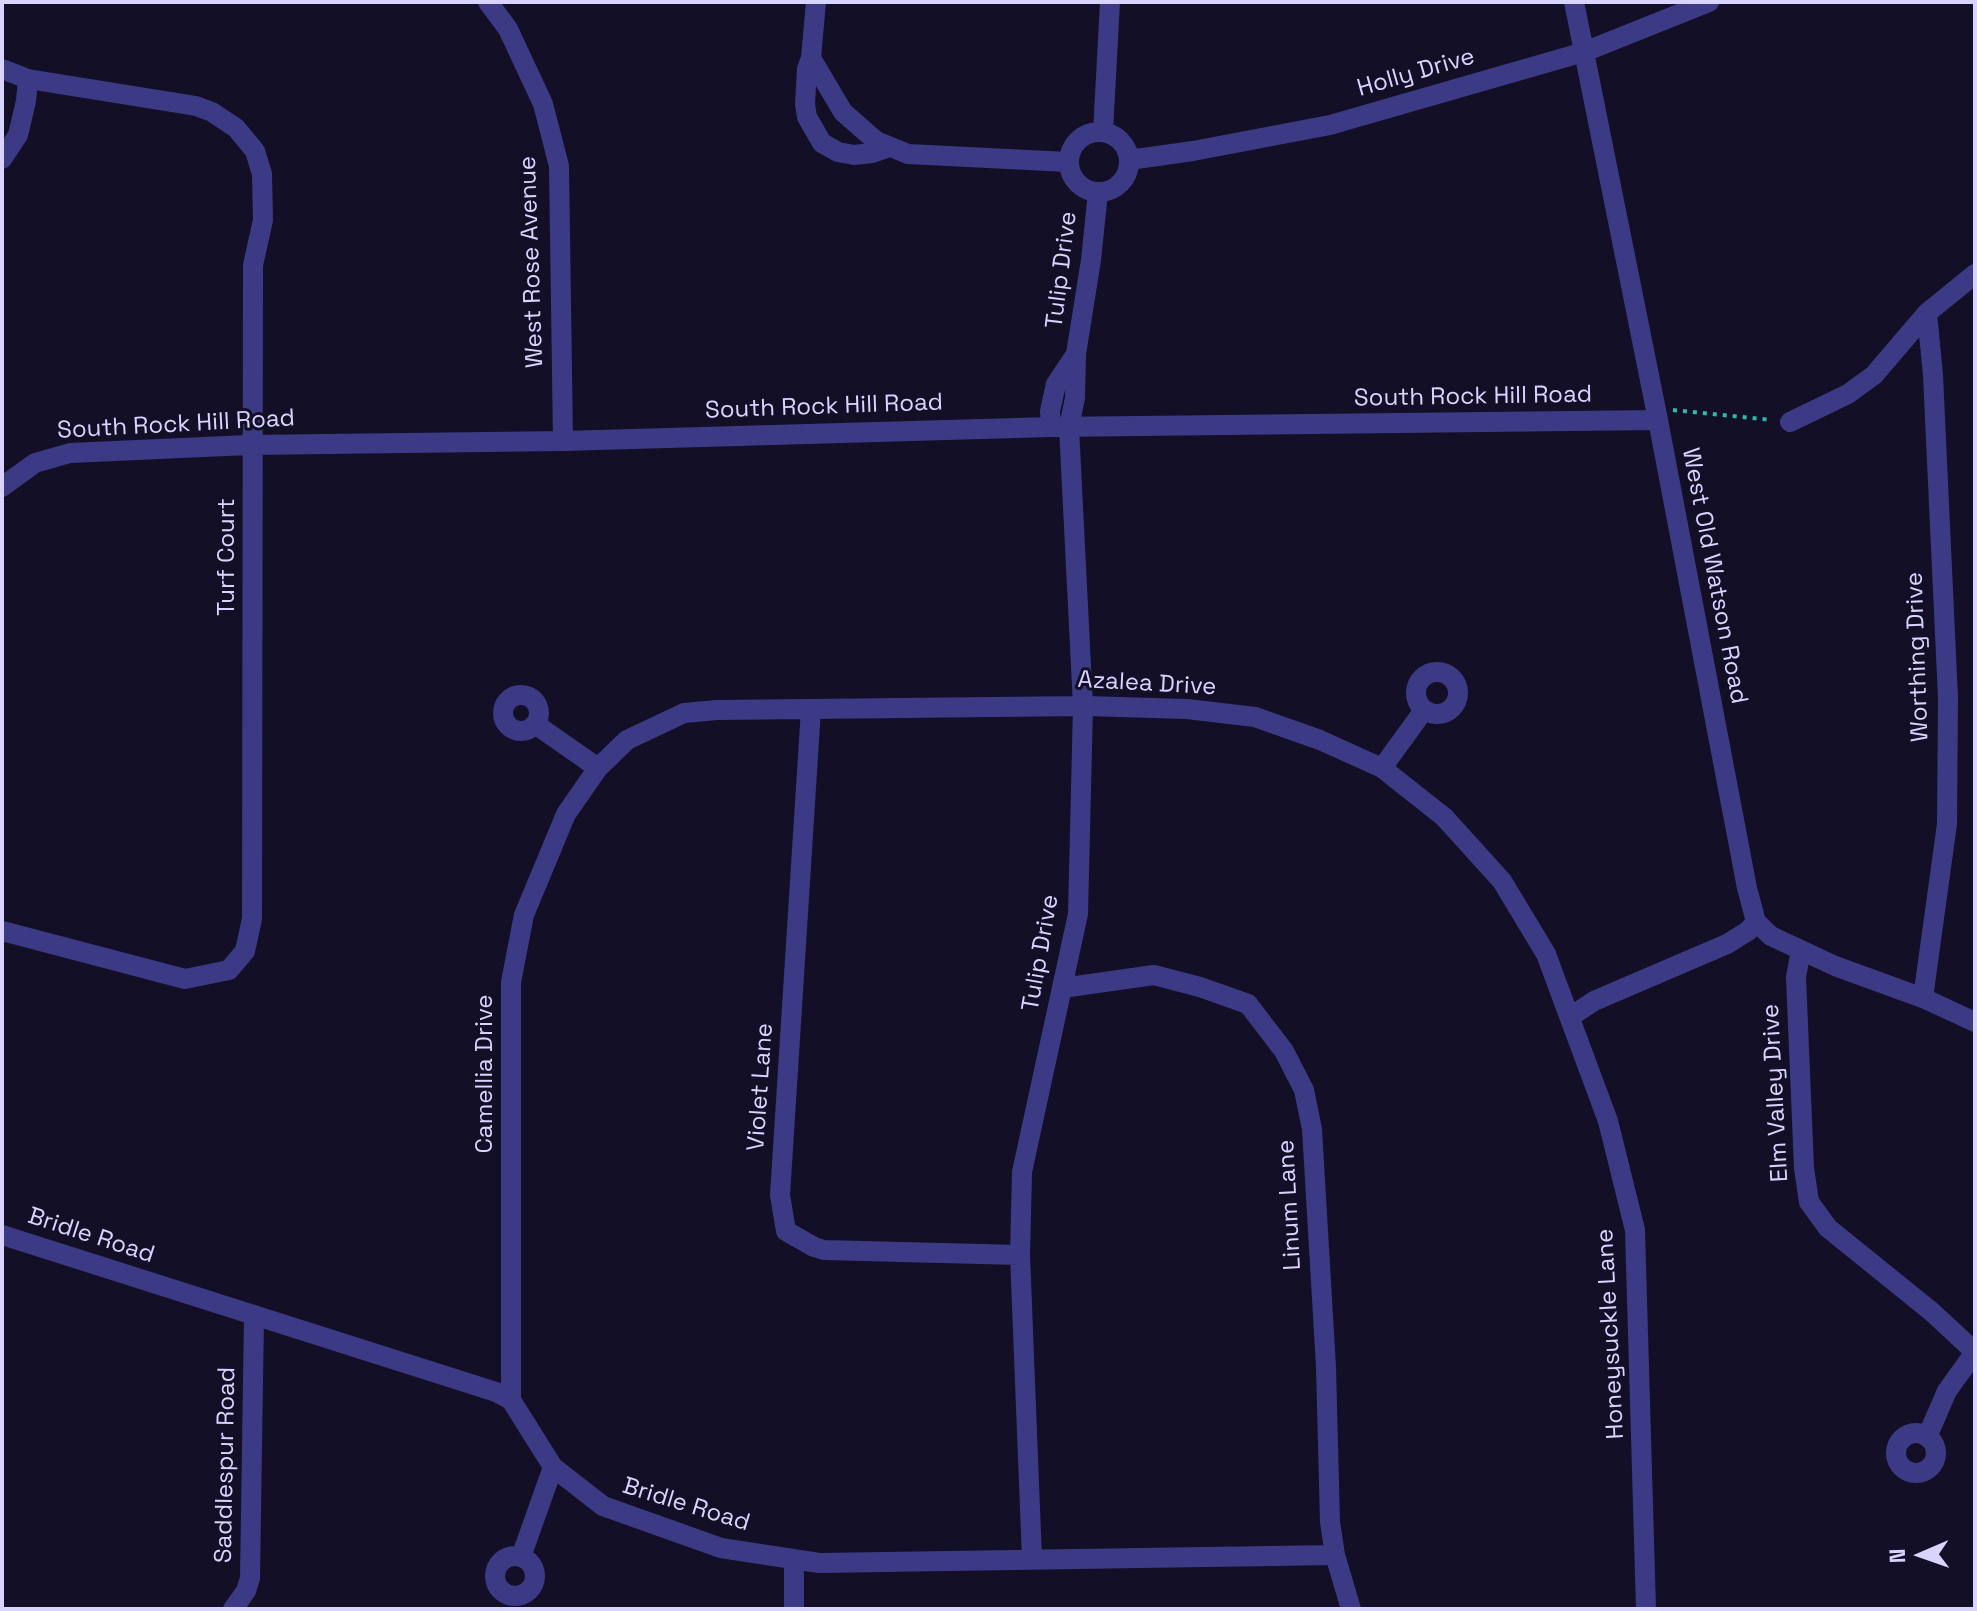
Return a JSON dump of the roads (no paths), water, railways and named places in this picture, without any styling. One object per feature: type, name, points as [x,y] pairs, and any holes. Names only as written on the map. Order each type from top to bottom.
[{"type":"street","name":"West Rose Avenue","points":[[488,2],[508,29],[543,104],[559,166],[563,441]]},
{"type":"street","points":[[816,2],[811,58],[807,69],[807,117],[822,143],[838,152],[854,155],[889,147]]},
{"type":"street","points":[[1103,132],[1103,82],[1110,2]]},
{"type":"street","name":"West Old Watson Road","points":[[1574,2],[1756,922]]},
{"type":"street","name":"Holly Drive","points":[[1129,160],[1330,125],[1584,52],[1709,2]]},
{"type":"street","points":[[811,58],[848,118],[876,141],[908,154],[1068,162],[1075,143],[1083,136],[1103,132],[1121,141],[1129,160]]},
{"type":"street","name":"Turf Court","points":[[2,69],[28,79],[196,106],[212,112],[236,128],[255,151],[262,174],[263,220],[253,265],[252,919],[245,951],[229,970],[185,979],[2,931]]},
{"type":"street","points":[[2,159],[18,135],[28,79]]},
{"type":"street","name":"Tulip Drive","points":[[1068,162],[1074,180],[1089,191],[1098,192],[1108,191],[1124,179],[1129,160]]},
{"type":"street","name":"Tulip Drive","points":[[1032,1559],[1020,1255],[1022,1172],[1078,914],[1083,706],[1060,427],[1075,398],[1076,354],[1098,192]]},
{"type":"street","points":[[1790,422],[1848,394],[1874,375],[1927,313],[1975,274]]},
{"type":"street","name":"Worthing Drive","points":[[1923,998],[1947,824],[1948,698],[1933,375],[1927,313]]},
{"type":"street","name":"South Rock Hill Road","points":[[2,487],[35,463],[70,453],[253,445],[563,441],[1656,414]]},
{"type":"street","name":"Azalea Drive","points":[[598,768],[627,740],[684,713],[717,710],[1083,706],[1187,709],[1255,717],[1320,740],[1382,768],[1444,817],[1502,881],[1546,954],[1570,1017]]},
{"type":"street","name":"Violet Lane","points":[[811,709],[780,1195],[786,1231],[824,1250],[1020,1255]]},
{"type":"street","points":[[1382,768],[1424,710]]},
{"type":"street","points":[[535,724],[598,768]]},
{"type":"street","name":"Camellia Drive","points":[[511,1400],[511,982],[524,915],[566,814],[598,768]]},
{"type":"street","points":[[1570,1017],[1594,1001],[1727,944],[1756,922],[1771,936],[1835,966],[1923,998],[1975,1022]]},
{"type":"street","name":"Elm Valley Drive","points":[[1801,950],[1796,977],[1804,1168],[1809,1202],[1828,1228],[1932,1312],[1975,1352]]},
{"type":"street","name":"Linum Lane","points":[[1062,988],[1154,975],[1248,1004],[1284,1051],[1304,1090],[1312,1129],[1326,1367],[1330,1522],[1335,1555],[1351,1609]]},
{"type":"street","name":"Honeysuckle Lane","points":[[1570,1017],[1608,1121],[1635,1230],[1646,1609]]},
{"type":"street","name":"Bridle Road","points":[[2,1235],[496,1392],[511,1400],[553,1467],[603,1506],[721,1548],[819,1563],[1335,1555]]},
{"type":"street","name":"Saddlespur Road","points":[[233,1609],[246,1591],[250,1578],[254,1316]]},
{"type":"street","points":[[1927,1437],[1947,1391],[1975,1352]]},
{"type":"street","points":[[521,1557],[553,1467]]},
{"type":"street","points":[[794,1559],[794,1609]]}]
